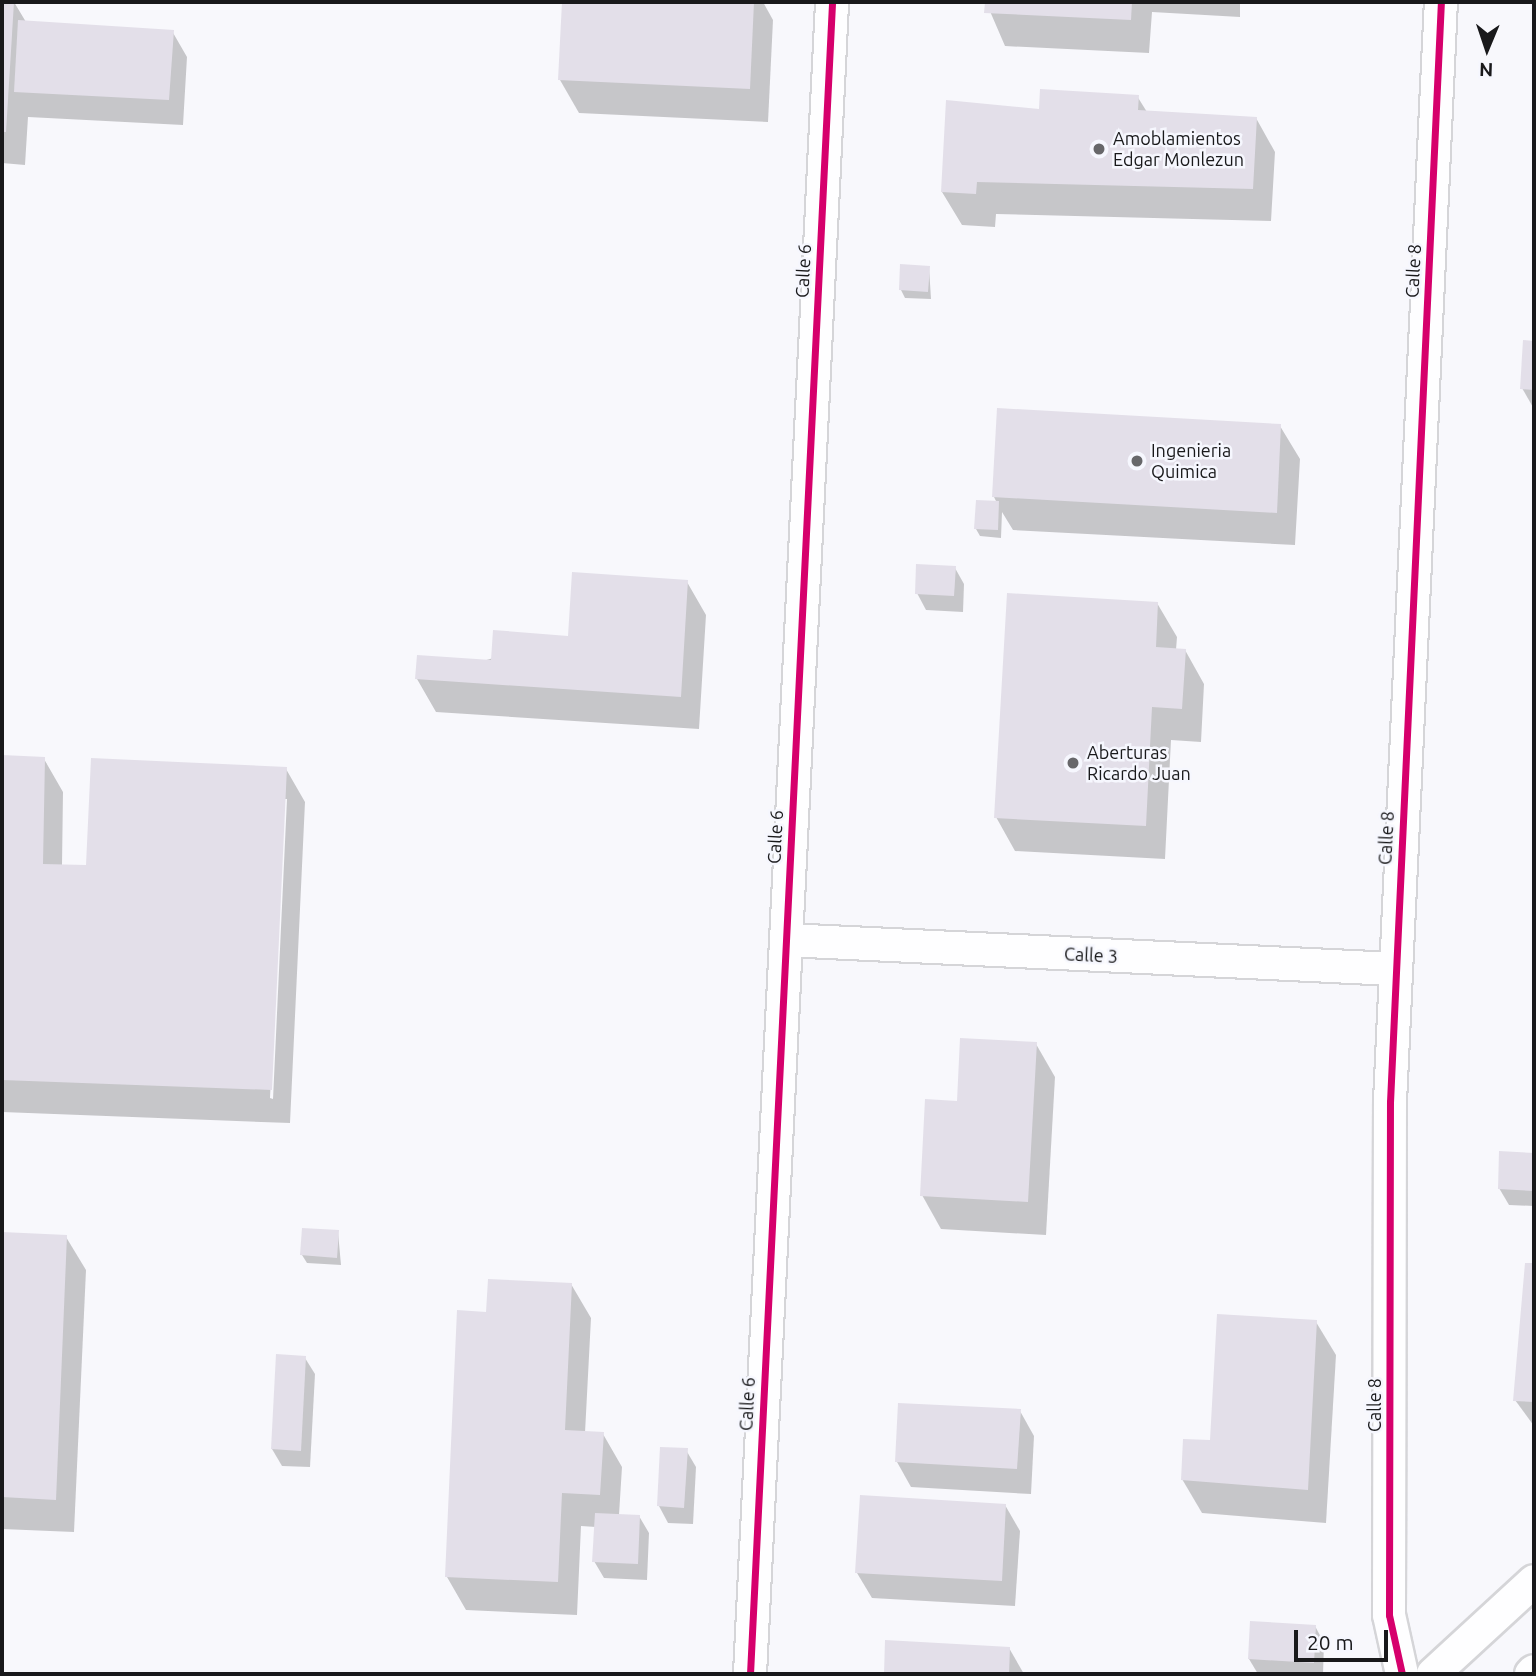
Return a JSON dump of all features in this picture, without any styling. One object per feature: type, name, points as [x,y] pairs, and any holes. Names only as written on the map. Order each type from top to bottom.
[{"type":"street","name":"Calle 6","points":[[750,1674],[832,2]]},
{"type":"street","name":"Calle 8","points":[[1402,1674],[1389,1615],[1395,969],[1441,2]]},
{"type":"street","name":"Calle 3","points":[[786,940],[1395,969]]},
{"type":"street","points":[[1433,1674],[1534,1581]]},
{"type":"building","points":[[2,2],[14,2],[6,132],[2,132]]},
{"type":"building","points":[[562,2],[754,2],[750,89],[558,80]]},
{"type":"building","points":[[985,2],[1132,2],[1131,20],[984,13]]},
{"type":"building","points":[[18,20],[174,30],[169,100],[14,92]]},
{"type":"building","name":"Amoblamientos Edgar Monlezun","points":[[1040,89],[1139,95],[1138,110],[1257,117],[1253,189],[977,182],[976,194],[941,192],[946,100],[1039,109]]},
{"type":"building","points":[[900,264],[930,266],[928,292],[899,290]]},
{"type":"building","points":[[1523,340],[1534,341],[1534,390],[1520,389]]},
{"type":"building","name":"Ingenieria Quimica","points":[[997,408],[1281,424],[1277,513],[992,497]]},
{"type":"building","points":[[976,500],[999,501],[998,530],[974,529]]},
{"type":"building","points":[[916,564],[956,566],[954,596],[915,594]]},
{"type":"building","points":[[572,572],[688,580],[681,697],[415,679],[417,655],[491,660],[493,630],[568,636]]},
{"type":"building","name":"Aberturas Ricardo Juan","points":[[1007,593],[1158,602],[1156,647],[1186,649],[1182,709],[1152,707],[1146,826],[994,818]]},
{"type":"building","points":[[2,755],[45,757],[43,864],[86,865],[91,758],[287,767],[272,1090],[2,1080]]},
{"type":"building","points":[[960,1038],[1037,1042],[1028,1202],[920,1196],[925,1099],[957,1101]]},
{"type":"building","points":[[1499,1151],[1534,1153],[1534,1191],[1498,1189]]},
{"type":"building","points":[[302,1228],[339,1230],[337,1258],[300,1255]]},
{"type":"building","points":[[2,1232],[67,1235],[56,1500],[2,1497]]},
{"type":"building","points":[[1525,1263],[1534,1263],[1534,1402],[1513,1401]]},
{"type":"building","points":[[488,1279],[572,1283],[565,1430],[604,1432],[600,1495],[562,1493],[558,1582],[445,1577],[457,1310],[486,1312]]},
{"type":"building","points":[[1217,1314],[1317,1320],[1308,1490],[1181,1480],[1183,1439],[1210,1440]]},
{"type":"building","points":[[276,1354],[306,1356],[301,1451],[271,1449]]},
{"type":"building","points":[[898,1403],[1021,1409],[1017,1469],[895,1462]]},
{"type":"building","points":[[660,1447],[688,1448],[684,1508],[657,1506]]},
{"type":"building","points":[[860,1495],[1006,1504],[1002,1581],[855,1573]]},
{"type":"building","points":[[595,1513],[640,1515],[638,1564],[592,1562]]},
{"type":"building","points":[[1250,1621],[1316,1625],[1314,1663],[1248,1659]]},
{"type":"building","points":[[885,1640],[1010,1647],[1009,1674],[884,1674]]},
{"type":"cycle path","points":[[750,1674],[832,2]]},
{"type":"cycle path","points":[[1402,1674],[1389,1615],[1390,1102],[1441,2]]},
{"type":"place","name":"Amoblamientos Edgar Monlezun","points":[[1099,149]]},
{"type":"place","name":"Ingenieria Quimica","points":[[1137,461]]},
{"type":"place","name":"Aberturas Ricardo Juan","points":[[1073,763]]}]
